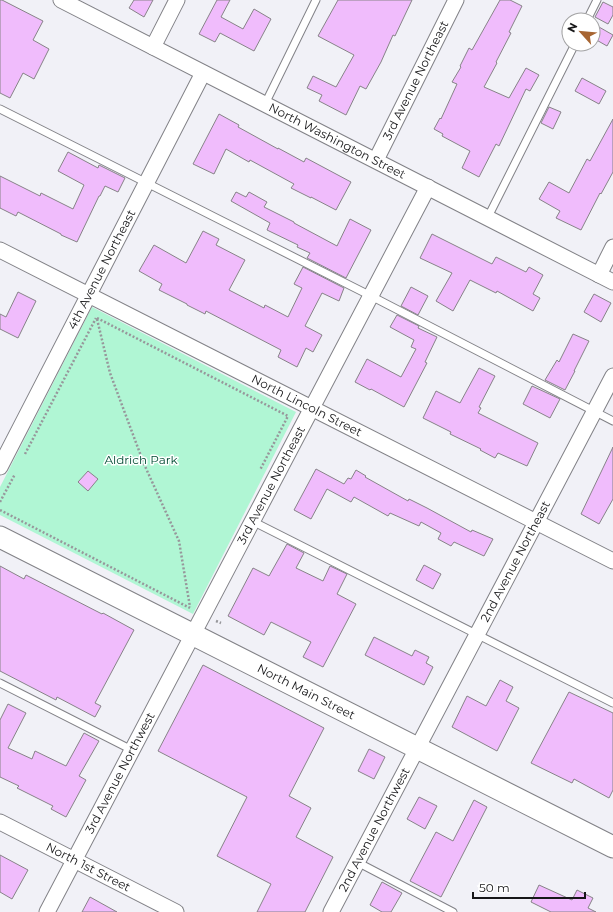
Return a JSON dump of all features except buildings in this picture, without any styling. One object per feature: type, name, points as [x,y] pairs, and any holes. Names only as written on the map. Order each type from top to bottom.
[{"type":"street","name":"North Washington Street","points":[[62,0],[613,282]]},
{"type":"street","points":[[153,47],[177,0]]},
{"type":"street","name":"3rd Avenue Northeast","points":[[376,160],[456,0]]},
{"type":"street","name":"4th Avenue Northeast","points":[[0,467],[203,73]]},
{"type":"street","name":"3rd Avenue Northeast","points":[[193,635],[428,187]]},
{"type":"street","points":[[599,275],[613,247]]},
{"type":"street","name":"North Lincoln Street","points":[[0,250],[613,561]]},
{"type":"street","name":"2nd Avenue Northeast","points":[[418,748],[613,376]]},
{"type":"street","name":"North Main Street","points":[[0,537],[613,847]]},
{"type":"street","name":"3rd Avenue Northwest","points":[[47,912],[193,635]]},
{"type":"street","name":"2nd Avenue Northwest","points":[[331,912],[418,748]]},
{"type":"street","name":"North 1st Street","points":[[0,822],[176,912]]},
{"type":"lane","points":[[265,104],[316,0]]},
{"type":"lane","points":[[592,12],[598,0]]},
{"type":"lane","points":[[488,218],[571,52]]},
{"type":"lane","points":[[0,109],[371,296],[613,421]]},
{"type":"lane","points":[[252,521],[613,703]]},
{"type":"lane","points":[[0,684],[132,750]]},
{"type":"lane","points":[[358,862],[453,912]]},
{"type":"path","points":[[96,318],[288,416]]},
{"type":"path","points":[[22,460],[96,318]]},
{"type":"path","points":[[96,318],[110,373],[144,464],[179,541],[190,608]]},
{"type":"path","points":[[0,502],[15,474]]},
{"type":"path","points":[[0,510],[221,623]]},
{"type":"green space","name":"Aldrich Park","points":[[92,307],[296,412],[193,614],[0,515],[0,487]]}]
